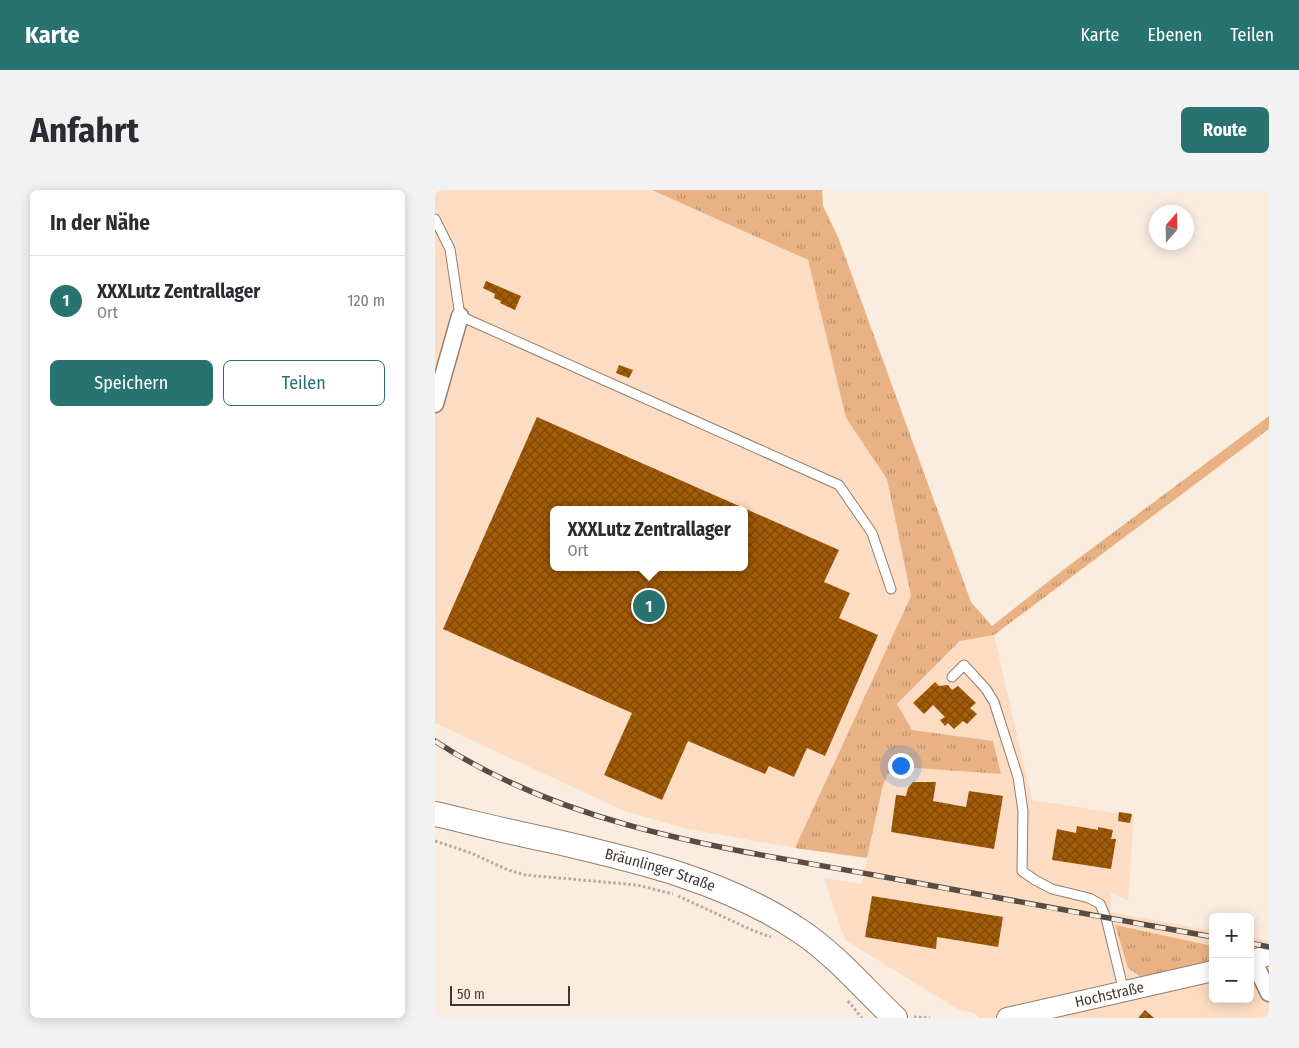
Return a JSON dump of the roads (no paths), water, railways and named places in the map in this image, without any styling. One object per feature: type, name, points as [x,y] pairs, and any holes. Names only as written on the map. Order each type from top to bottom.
[{"type":"main road","name":"Bräunlinger Straße","points":[[435,814],[628,859],[703,882],[765,911],[801,932],[827,952],[852,991]]},
{"type":"main road","points":[[852,991],[880,1018]]},
{"type":"main road","points":[[852,991],[895,1018]]},
{"type":"street","points":[[435,404],[460,316]]},
{"type":"street","points":[[1257,959],[1269,993]]},
{"type":"street","name":"Hochstraße","points":[[1007,1018],[1209,972]]},
{"type":"lane","points":[[435,219],[450,249],[460,316],[839,485],[872,533],[891,589]]},
{"type":"lane","points":[[953,677],[964,665],[986,689],[994,702],[1003,726],[1019,782],[1023,811],[1022,871],[1053,889],[1089,898],[1100,904],[1106,918],[1124,992]]},
{"type":"railway","points":[[435,741],[485,770],[538,794],[592,814],[647,830],[760,855],[1209,936]]},
{"type":"railway","points":[[1254,944],[1269,947]]},
{"type":"place","name":"XXXLutz Zentrallager","points":[[649,606]]}]
